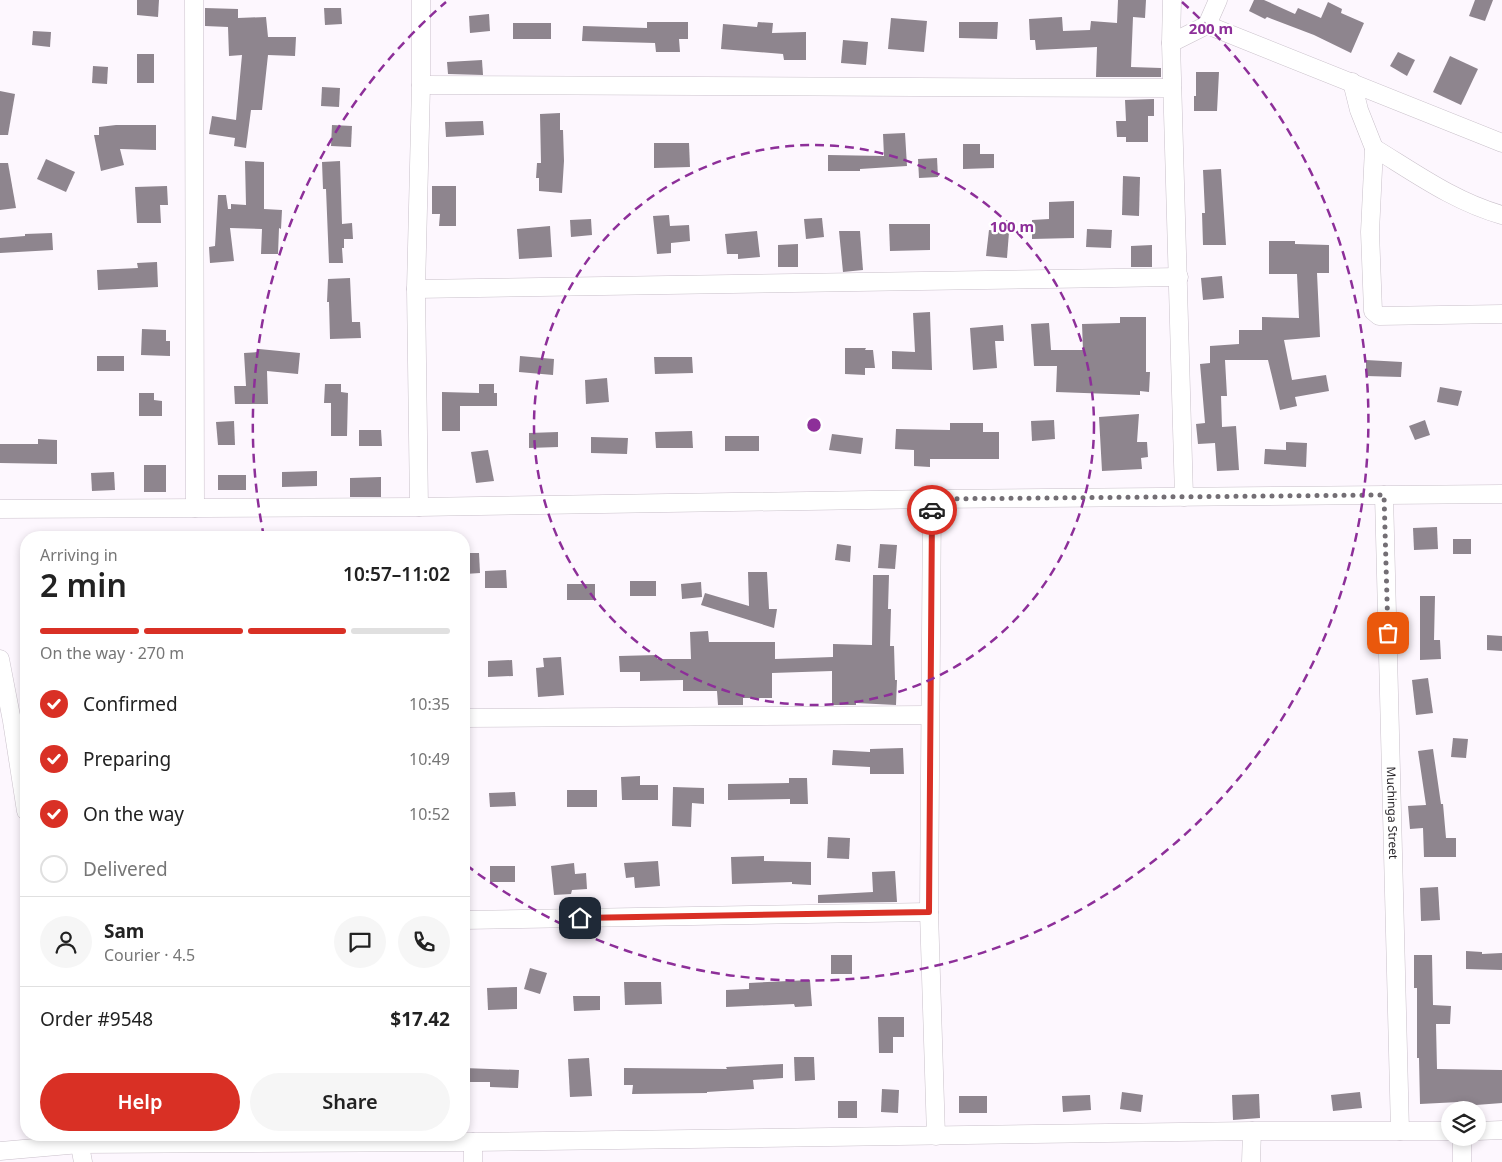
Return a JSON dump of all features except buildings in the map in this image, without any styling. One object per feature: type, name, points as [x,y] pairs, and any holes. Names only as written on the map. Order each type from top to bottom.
[{"type":"street","points":[[194,0],[195,508]]},
{"type":"street","points":[[419,507],[416,289],[421,0]]},
{"type":"street","points":[[1172,0],[1172,88],[1184,497]]},
{"type":"street","points":[[1171,43],[1207,26],[1215,2]]},
{"type":"street","points":[[1207,26],[1502,143]]},
{"type":"street","points":[[1352,82],[1359,110],[1374,148],[1370,232],[1373,311],[1379,316],[1502,314]]},
{"type":"street","points":[[421,85],[1172,88]]},
{"type":"street","points":[[1374,148],[1451,195],[1483,210],[1502,215]]},
{"type":"street","points":[[416,289],[1179,278]]},
{"type":"street","points":[[0,509],[419,507],[932,499],[1502,494]]},
{"type":"street","name":"Muchinga Street","points":[[1384,495],[1400,1131]]},
{"type":"street","points":[[932,499],[929,912],[936,1136]]},
{"type":"street","points":[[0,659],[19,721],[20,734]]},
{"type":"street","points":[[470,718],[929,715]]},
{"type":"street","points":[[470,920],[929,912]]},
{"type":"street","points":[[1486,1131],[1502,1130]]},
{"type":"street","points":[[1251,1162],[1252,1131]]},
{"type":"street","points":[[276,1141],[473,1142],[1252,1131],[1441,1131]]},
{"type":"street","points":[[0,1151],[72,1141]]},
{"type":"street","points":[[79,1141],[83,1162]]},
{"type":"street","points":[[473,1142],[473,1162]]},
{"type":"street","points":[[1462,1146],[1462,1162]]},
{"type":"way so far","points":[[932,510],[932,499],[1384,495],[1388,633]]},
{"type":"route","points":[[580,918],[929,912],[932,510]]}]
